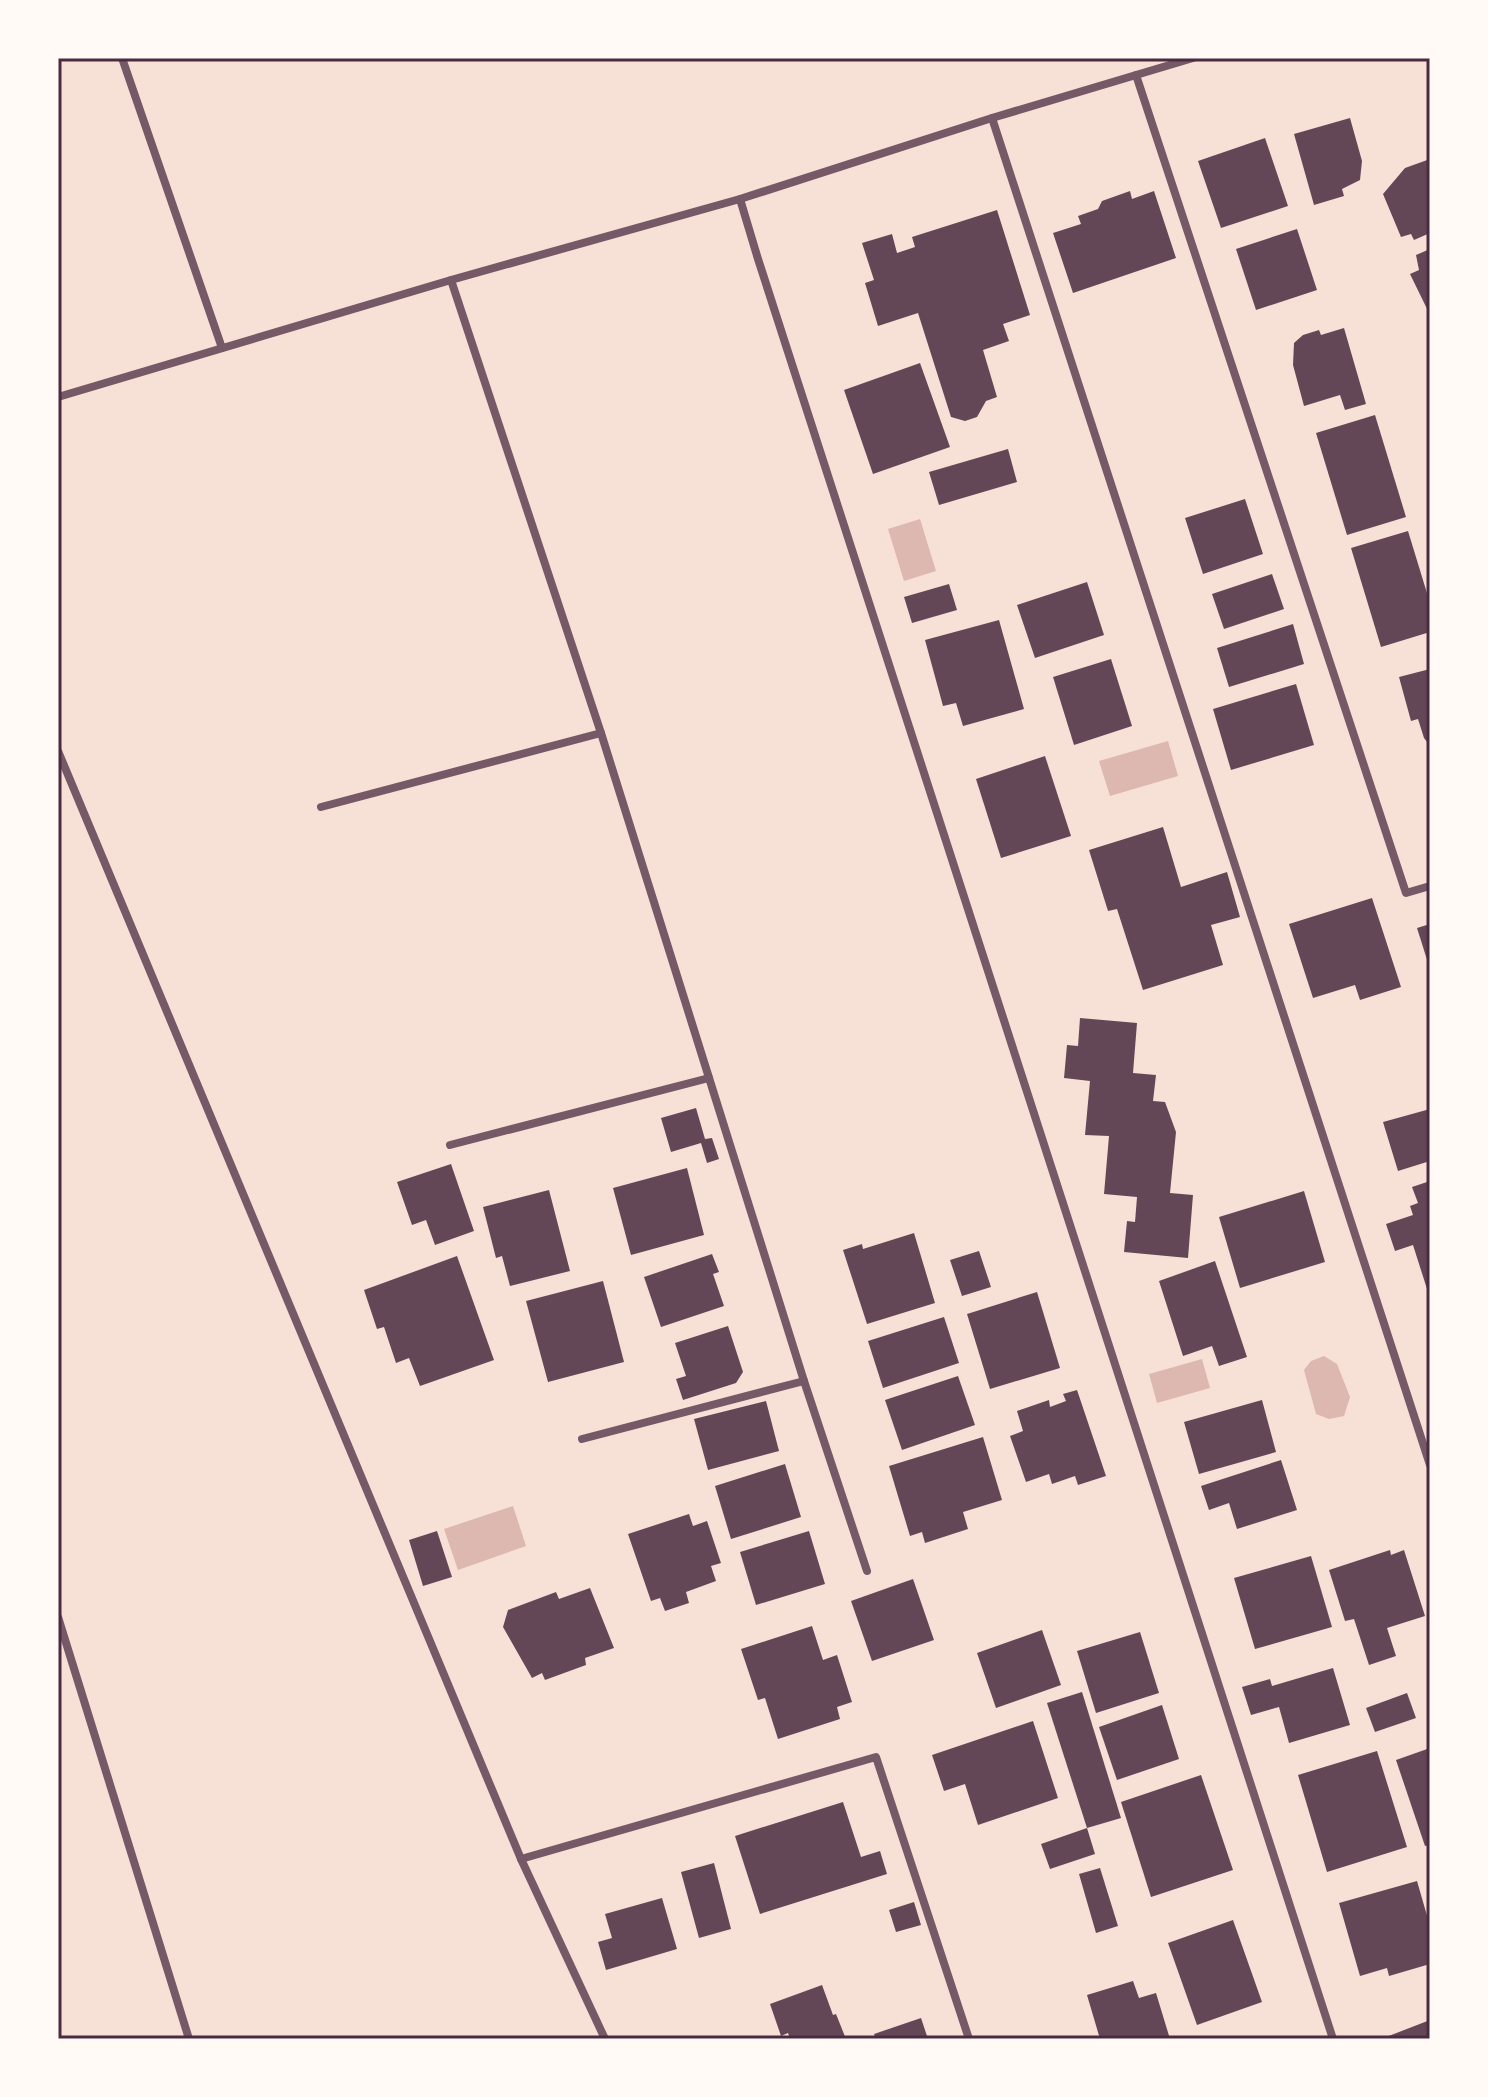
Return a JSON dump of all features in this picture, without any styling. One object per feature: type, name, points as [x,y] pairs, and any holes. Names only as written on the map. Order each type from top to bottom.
[{"type":"street","points":[[122,58],[222,348]]},
{"type":"street","points":[[58,397],[451,280],[740,199],[992,118],[1193,58]]},
{"type":"street","points":[[1136,75],[1406,893],[1430,886]]},
{"type":"street","points":[[992,118],[1430,1465]]},
{"type":"street","points":[[740,199],[1333,2039]]},
{"type":"street","points":[[451,280],[601,733],[804,1381],[867,1571]]},
{"type":"street","points":[[321,807],[601,733]]},
{"type":"street","points":[[58,751],[521,1859],[605,2039]]},
{"type":"street","points":[[450,1145],[709,1078]]},
{"type":"street","points":[[582,1439],[804,1381]]},
{"type":"street","points":[[58,1617],[189,2039]]},
{"type":"street","points":[[521,1859],[876,1757],[969,2039]]},
{"type":"shaded area","points":[[920,519],[936,571],[904,581],[888,529]]},
{"type":"shaded area","points":[[1168,741],[1178,776],[1110,796],[1099,761]]},
{"type":"shaded area","points":[[1324,1356],[1337,1364],[1350,1397],[1344,1416],[1329,1419],[1316,1414],[1304,1370],[1311,1361]]},
{"type":"shaded area","points":[[1202,1359],[1210,1388],[1157,1403],[1149,1374]]},
{"type":"shaded area","points":[[513,1506],[526,1546],[458,1570],[444,1529]]},
{"type":"building","points":[[1350,118],[1362,161],[1360,180],[1342,189],[1344,196],[1314,205],[1294,134]]},
{"type":"building","points":[[1265,138],[1288,206],[1221,228],[1198,161]]},
{"type":"building","points":[[1430,159],[1430,233],[1414,240],[1411,234],[1401,237],[1383,194],[1405,168]]},
{"type":"building","points":[[1130,191],[1132,199],[1154,191],[1176,258],[1073,293],[1053,233],[1081,224],[1078,216],[1098,209],[1102,201]]},
{"type":"building","points":[[997,210],[1030,315],[1003,324],[1009,341],[983,350],[997,397],[986,401],[977,417],[965,421],[951,417],[918,313],[878,326],[865,283],[874,280],[862,243],[892,234],[897,253],[915,247],[912,237]]},
{"type":"building","points":[[1297,229],[1317,290],[1256,310],[1236,249]]},
{"type":"building","points":[[1430,249],[1430,315],[1410,274],[1419,270],[1416,255]]},
{"type":"building","points":[[1344,328],[1366,404],[1345,410],[1340,395],[1304,406],[1293,365],[1294,343],[1303,335],[1319,330],[1321,335]]},
{"type":"building","points":[[920,363],[950,447],[873,474],[844,390]]},
{"type":"building","points":[[1375,415],[1406,517],[1347,535],[1316,433]]},
{"type":"building","points":[[1008,449],[1017,482],[939,505],[929,472]]},
{"type":"building","points":[[1245,499],[1263,554],[1203,574],[1185,518]]},
{"type":"building","points":[[1408,531],[1430,603],[1430,632],[1381,647],[1351,548]]},
{"type":"building","points":[[1272,574],[1284,609],[1224,629],[1212,594]]},
{"type":"building","points":[[1087,582],[1104,635],[1035,658],[1017,605]]},
{"type":"building","points":[[949,584],[957,610],[912,623],[904,597]]},
{"type":"building","points":[[999,620],[1024,709],[963,726],[956,703],[943,706],[925,640]]},
{"type":"building","points":[[1293,624],[1304,664],[1229,687],[1217,648]]},
{"type":"building","points":[[1111,659],[1132,726],[1074,745],[1053,677]]},
{"type":"building","points":[[1430,669],[1430,746],[1418,719],[1411,721],[1399,677]]},
{"type":"building","points":[[1296,684],[1314,745],[1231,770],[1213,709]]},
{"type":"building","points":[[1045,756],[1071,836],[1001,858],[976,779]]},
{"type":"building","points":[[1163,827],[1181,887],[1227,872],[1240,917],[1211,925],[1223,965],[1143,990],[1117,909],[1108,911],[1089,850]]},
{"type":"building","points":[[1372,898],[1401,987],[1360,1000],[1355,985],[1313,998],[1289,924]]},
{"type":"building","points":[[1430,924],[1430,965],[1429,966],[1417,928]]},
{"type":"building","points":[[1080,1018],[1137,1023],[1133,1073],[1156,1075],[1153,1101],[1165,1102],[1176,1132],[1170,1193],[1193,1195],[1188,1258],[1124,1252],[1127,1221],[1135,1222],[1137,1197],[1104,1194],[1109,1136],[1085,1135],[1090,1081],[1064,1078],[1067,1045],[1078,1046]]},
{"type":"building","points":[[696,1108],[705,1139],[712,1138],[719,1159],[707,1163],[701,1143],[671,1152],[661,1118]]},
{"type":"building","points":[[1430,1109],[1430,1161],[1398,1171],[1383,1122]]},
{"type":"building","points":[[451,1164],[474,1231],[435,1245],[426,1220],[412,1225],[397,1182]]},
{"type":"building","points":[[687,1168],[704,1235],[631,1255],[613,1188]]},
{"type":"building","points":[[1430,1181],[1430,1288],[1427,1289],[1413,1245],[1395,1251],[1386,1224],[1413,1215],[1410,1206],[1418,1203],[1412,1187]]},
{"type":"building","points":[[549,1190],[570,1271],[510,1286],[502,1256],[496,1258],[483,1207]]},
{"type":"building","points":[[1304,1191],[1325,1262],[1240,1288],[1219,1217]]},
{"type":"building","points":[[914,1233],[935,1303],[867,1324],[843,1250],[862,1244],[863,1249]]},
{"type":"building","points":[[979,1251],[991,1287],[962,1296],[950,1260]]},
{"type":"building","points":[[712,1254],[719,1272],[713,1274],[724,1306],[661,1327],[644,1277]]},
{"type":"building","points":[[457,1256],[494,1360],[420,1386],[409,1358],[396,1363],[384,1327],[377,1329],[364,1290]]},
{"type":"building","points":[[1215,1261],[1247,1357],[1219,1366],[1212,1346],[1183,1356],[1159,1281]]},
{"type":"building","points":[[603,1281],[624,1362],[548,1382],[526,1301]]},
{"type":"building","points":[[1037,1292],[1060,1368],[990,1389],[967,1314]]},
{"type":"building","points":[[944,1317],[959,1363],[883,1388],[868,1341]]},
{"type":"building","points":[[728,1326],[743,1372],[736,1383],[683,1400],[676,1379],[686,1376],[675,1343]]},
{"type":"building","points":[[958,1376],[975,1425],[902,1450],[885,1400]]},
{"type":"building","points":[[1077,1390],[1106,1476],[1078,1485],[1075,1476],[1052,1484],[1049,1474],[1026,1482],[1010,1436],[1023,1431],[1017,1411],[1049,1400],[1050,1407],[1066,1401],[1063,1394]]},
{"type":"building","points":[[1262,1400],[1276,1452],[1199,1474],[1184,1422]]},
{"type":"building","points":[[766,1401],[779,1451],[708,1470],[694,1419]]},
{"type":"building","points":[[983,1437],[1002,1500],[963,1512],[968,1529],[925,1543],[922,1532],[910,1536],[889,1466]]},
{"type":"building","points":[[1281,1460],[1297,1510],[1237,1529],[1229,1503],[1209,1510],[1201,1486]]},
{"type":"building","points":[[785,1464],[801,1517],[731,1539],[715,1486]]},
{"type":"building","points":[[689,1514],[693,1526],[707,1521],[721,1563],[711,1566],[716,1581],[686,1592],[689,1603],[665,1611],[660,1598],[651,1601],[628,1534]]},
{"type":"building","points":[[437,1531],[452,1577],[423,1586],[409,1540]]},
{"type":"building","points":[[809,1531],[825,1584],[756,1605],[740,1552]]},
{"type":"building","points":[[1390,1550],[1391,1555],[1404,1550],[1425,1616],[1387,1628],[1396,1656],[1369,1665],[1354,1619],[1345,1621],[1329,1570]]},
{"type":"building","points":[[1311,1556],[1332,1627],[1255,1649],[1234,1578]]},
{"type":"building","points":[[913,1579],[934,1640],[872,1661],[851,1601]]},
{"type":"building","points":[[590,1588],[614,1648],[585,1658],[586,1665],[545,1680],[542,1673],[532,1678],[503,1627],[508,1610],[556,1592],[559,1599]]},
{"type":"building","points":[[812,1626],[823,1660],[837,1655],[852,1702],[837,1707],[840,1719],[778,1739],[765,1698],[758,1700],[741,1649]]},
{"type":"building","points":[[1042,1630],[1061,1685],[996,1708],[977,1653]]},
{"type":"building","points":[[1140,1632],[1159,1693],[1096,1713],[1077,1651]]},
{"type":"building","points":[[1333,1668],[1350,1725],[1289,1743],[1279,1707],[1251,1715],[1242,1687],[1270,1679],[1272,1686]]},
{"type":"building","points":[[1082,1692],[1121,1818],[1087,1828],[1047,1703]]},
{"type":"building","points":[[1407,1693],[1416,1718],[1375,1732],[1366,1708]]},
{"type":"building","points":[[1162,1705],[1179,1759],[1117,1780],[1099,1727]]},
{"type":"building","points":[[1033,1721],[1058,1798],[978,1825],[965,1784],[944,1791],[932,1755]]},
{"type":"building","points":[[1430,1748],[1430,1845],[1425,1846],[1396,1760]]},
{"type":"building","points":[[1377,1751],[1407,1847],[1327,1872],[1298,1775]]},
{"type":"building","points":[[1201,1775],[1233,1870],[1151,1897],[1121,1802]]},
{"type":"building","points":[[843,1802],[861,1857],[880,1851],[887,1874],[760,1914],[735,1836]]},
{"type":"building","points":[[1087,1828],[1095,1854],[1050,1869],[1041,1844]]},
{"type":"building","points":[[714,1863],[731,1929],[699,1938],[681,1872]]},
{"type":"building","points":[[1100,1868],[1118,1926],[1096,1933],[1079,1874]]},
{"type":"building","points":[[1417,1881],[1430,1926],[1430,1964],[1389,1976],[1387,1968],[1360,1976],[1339,1903]]},
{"type":"building","points":[[662,1898],[677,1949],[606,1970],[598,1942],[612,1938],[605,1914]]},
{"type":"building","points":[[914,1902],[921,1925],[896,1932],[889,1910]]},
{"type":"building","points":[[1233,1920],[1262,2002],[1197,2025],[1168,1943]]},
{"type":"building","points":[[1133,1981],[1139,1998],[1156,1993],[1170,2039],[1100,2039],[1087,1995]]},
{"type":"building","points":[[822,1985],[846,2039],[790,2039],[788,2033],[781,2036],[770,2004]]},
{"type":"building","points":[[921,2018],[928,2039],[876,2039],[874,2034]]},
{"type":"building","points":[[1430,2020],[1430,2039],[1381,2039]]}]
